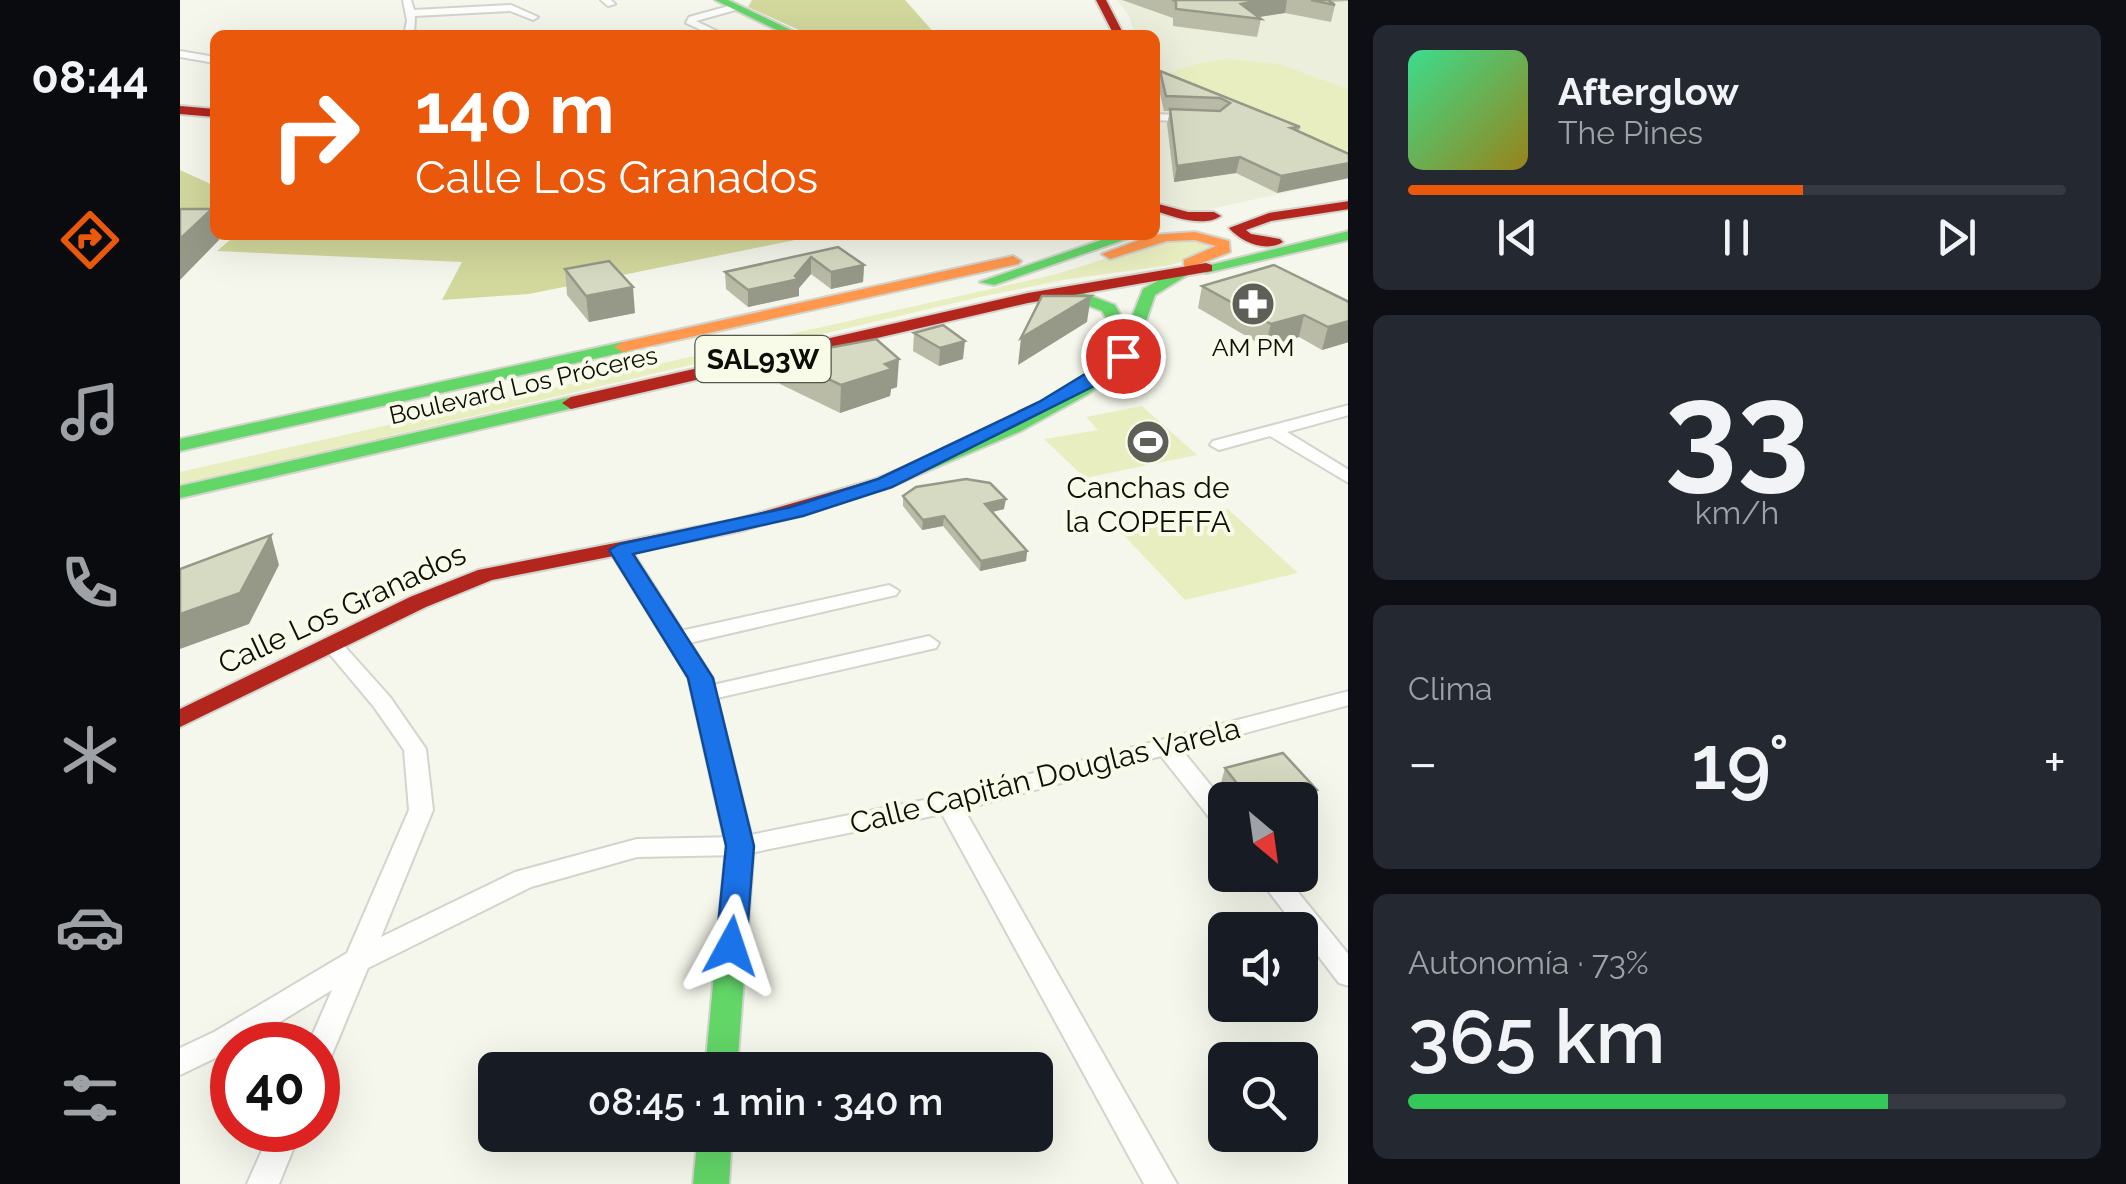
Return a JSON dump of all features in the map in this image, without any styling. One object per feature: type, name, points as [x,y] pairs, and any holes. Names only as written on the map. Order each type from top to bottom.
[{"type":"main road","points":[[1100,0],[1116,30]]},
{"type":"main road","points":[[734,4],[786,30]]},
{"type":"main road","points":[[180,110],[210,113]]},
{"type":"main road","points":[[1160,228],[1348,186]]},
{"type":"main road","points":[[1274,204],[1348,196]]},
{"type":"main road","points":[[1346,235],[1280,242],[1255,240],[1236,231],[1254,220],[1348,205]]},
{"type":"main road","points":[[1160,208],[1188,216],[1214,216]]},
{"type":"main road","points":[[879,332],[1052,284],[1214,257],[1225,247],[1200,235],[1160,239]]},
{"type":"main road","name":"Boulevard Los Próceres","points":[[180,492],[1028,298],[1181,274],[1346,235]]},
{"type":"main road","points":[[180,445],[1107,240]]},
{"type":"main road","name":"Boulevard Los Próceres","points":[[180,465],[966,288],[1116,240]]},
{"type":"main road","points":[[966,288],[1047,274],[1157,240]]},
{"type":"main road","name":"Calle Los Granados","points":[[180,719],[462,582],[514,566],[620,550],[796,512],[853,495],[935,462],[1098,377],[1123,356],[1142,298],[1150,288],[1181,274]]},
{"type":"main road","name":"Calle Los Granados","points":[[1028,298],[1089,299],[1109,308],[1118,322],[1108,343],[1046,406]]},
{"type":"main road","points":[[565,358],[638,360]]},
{"type":"main road","points":[[620,550],[700,678],[740,846],[722,1052]]},
{"type":"main road","points":[[711,1184],[714,1152]]},
{"type":"street","points":[[409,5],[426,0]]},
{"type":"street","points":[[708,30],[691,23],[692,19],[734,4]]},
{"type":"street","points":[[409,5],[510,8],[533,17]]},
{"type":"street","points":[[180,54],[210,59]]},
{"type":"street","points":[[1160,117],[1216,120]]},
{"type":"street","points":[[1219,445],[1348,410]]},
{"type":"street","points":[[1273,431],[1348,478]]},
{"type":"street","points":[[676,639],[889,590]]},
{"type":"street","points":[[704,694],[928,644]]},
{"type":"street","points":[[332,645],[382,702],[415,749],[421,810],[332,1022]]},
{"type":"street","name":"Calle Capitán Douglas Varela","points":[[180,1062],[224,1042],[357,961],[524,879],[637,848],[740,846],[948,804],[1348,698]]},
{"type":"street","points":[[1168,747],[1208,798]]},
{"type":"street","points":[[948,804],[1161,1184]]},
{"type":"street","points":[[1282,892],[1348,975]]},
{"type":"street","points":[[263,1184],[277,1152]]},
{"type":"shaded area","points":[[1117,0],[1348,0],[1348,179],[1192,213],[1160,204],[1160,30],[1133,30]]},
{"type":"green space","points":[[752,0],[905,0],[932,30],[799,30],[748,7]]},
{"type":"green space","points":[[1229,59],[1278,64],[1348,89],[1348,153],[1165,74]]},
{"type":"green space","points":[[180,170],[210,184],[210,240],[180,240]]},
{"type":"green space","points":[[1188,239],[1211,247],[1171,265],[1063,280],[980,297],[180,485],[180,472],[1057,274],[1135,249]]},
{"type":"green space","points":[[230,240],[795,240],[529,294],[442,300],[462,262],[217,251]]},
{"type":"green space","points":[[1142,406],[1197,455],[1085,478],[1044,439],[1098,430],[1086,417]]},
{"type":"green space","points":[[1228,509],[1298,573],[1185,600],[1119,530]]},
{"type":"building","points":[[1172,0],[1262,0],[1241,4],[1261,19],[1176,9],[1176,1]]},
{"type":"building","points":[[1160,71],[1300,127],[1291,128],[1348,154],[1348,163],[1281,176],[1240,157],[1177,166],[1170,109],[1220,111],[1230,103],[1220,98],[1166,96]]},
{"type":"building","points":[[180,209],[210,209],[210,211],[180,239]]},
{"type":"building","points":[[838,247],[864,265],[831,272],[811,257],[795,276],[799,279],[748,290],[725,272]]},
{"type":"building","points":[[609,261],[633,287],[586,296],[565,269]]},
{"type":"building","points":[[1274,265],[1348,302],[1348,321],[1328,327],[1304,315],[1271,324],[1202,286]]},
{"type":"building","points":[[1042,296],[1091,296],[1021,338]]},
{"type":"building","points":[[943,325],[965,341],[940,348],[914,333]]},
{"type":"building","points":[[876,339],[899,359],[885,364],[892,369],[841,385],[780,357]]},
{"type":"building","points":[[966,479],[990,483],[1006,499],[985,504],[1027,551],[981,561],[944,516],[923,520],[903,496],[916,487]]},
{"type":"building","points":[[271,535],[240,593],[180,614],[180,569]]},
{"type":"building","points":[[1283,753],[1310,782],[1236,782],[1225,768]]},
{"type":"traffic: fast","points":[[720,0],[785,30]]},
{"type":"traffic: fast","points":[[1206,268],[1348,235]]},
{"type":"traffic: fast","points":[[988,282],[1116,240]]},
{"type":"traffic: fast","points":[[883,483],[1014,427],[1081,390],[1127,350],[1149,292],[1181,274]]},
{"type":"traffic: fast","points":[[1051,296],[1081,297],[1109,308],[1118,325],[1100,353]]},
{"type":"traffic: fast","points":[[180,445],[623,347]]},
{"type":"traffic: fast","points":[[180,492],[571,403]]},
{"type":"traffic: fast","points":[[620,550],[700,677],[740,846],[723,1052]]},
{"type":"traffic: fast","points":[[711,1184],[714,1152]]},
{"type":"traffic: slow","points":[[1160,239],[1195,236],[1224,244],[1222,252],[1189,263]]},
{"type":"traffic: slow","points":[[1110,254],[1152,240]]},
{"type":"traffic: slow","points":[[623,347],[1013,261]]},
{"type":"traffic: jam","points":[[1101,0],[1116,30]]},
{"type":"traffic: jam","points":[[180,110],[210,113]]},
{"type":"traffic: jam","points":[[1275,242],[1246,238],[1236,228],[1269,217],[1348,205]]},
{"type":"traffic: jam","points":[[1160,208],[1188,216],[1214,216]]},
{"type":"traffic: jam","points":[[571,403],[1028,298],[1206,268]]},
{"type":"traffic: jam","points":[[180,719],[418,602],[486,575],[741,525],[883,483]]},
{"type":"place","name":"AM PM","points":[[1253,304]]},
{"type":"place","name":"Canchas de la COPEFFA","points":[[1148,442]]},
{"type":"route","points":[[731,946],[740,846],[700,678],[620,550],[796,512],[885,483],[982,440],[1046,406],[1098,377],[1123,356]]}]
